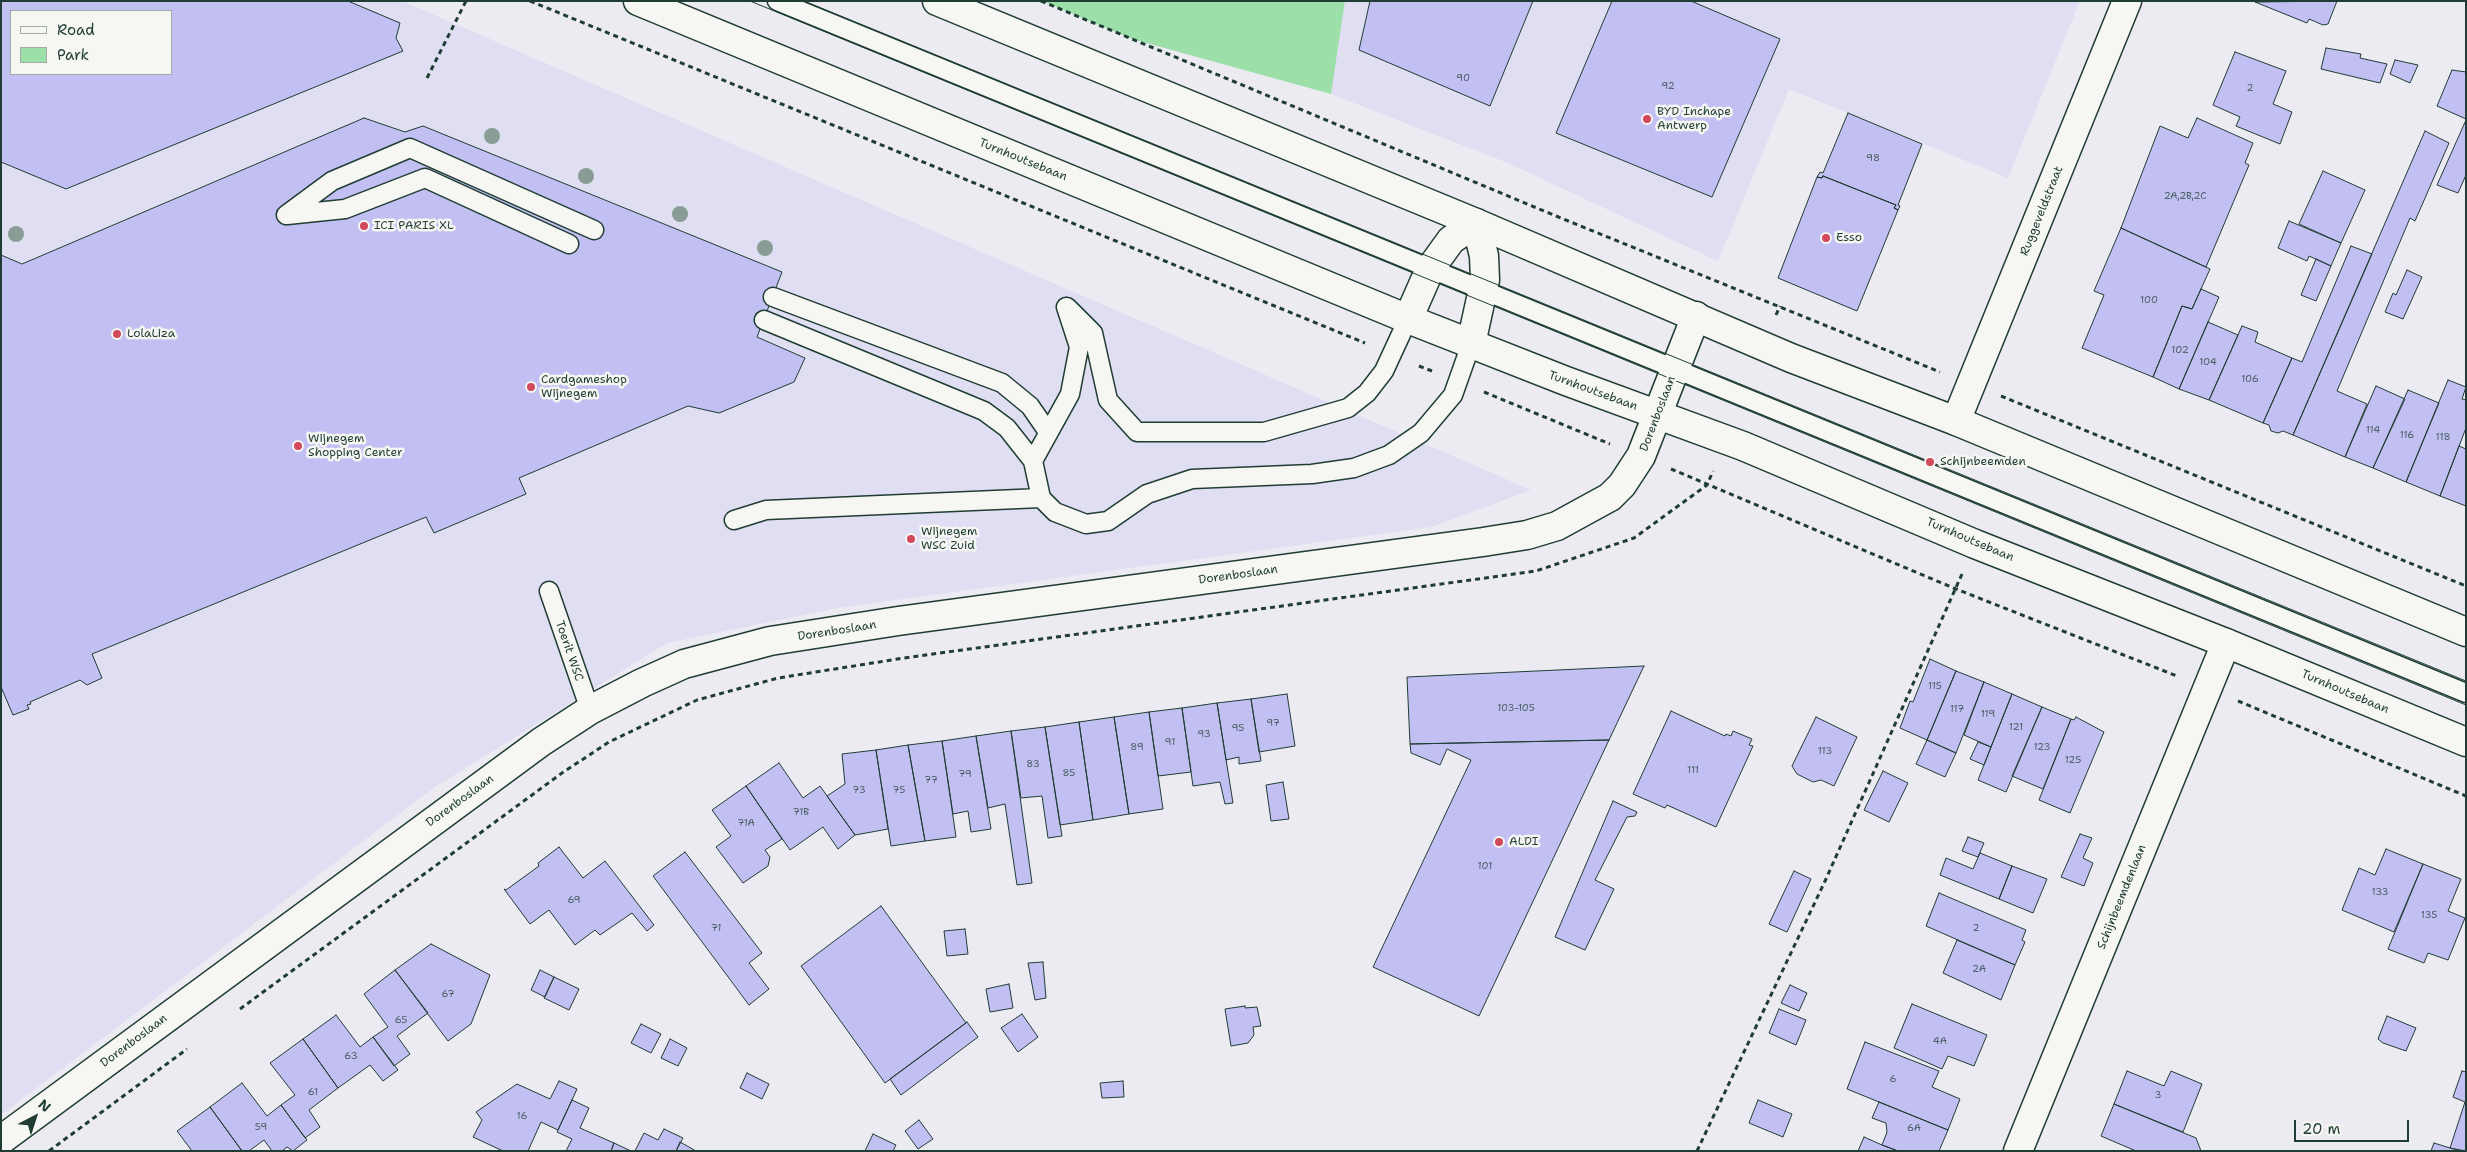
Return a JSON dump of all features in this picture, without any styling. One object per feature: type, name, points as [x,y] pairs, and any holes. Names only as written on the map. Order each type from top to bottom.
[{"type":"main road","name":"Turnhoutsebaan","points":[[638,1],[1408,319],[1744,446],[1975,544],[2226,643],[2466,742]]},
{"type":"main road","points":[[937,1],[1476,223],[1791,358],[1956,421],[2466,632]]},
{"type":"main road","name":"Ruggeveldstraat","points":[[1956,421],[2127,1]]},
{"type":"main road","points":[[1408,319],[1430,269],[1451,240],[1476,223]]},
{"type":"main road","points":[[1471,344],[1484,291],[1484,256],[1476,223]]},
{"type":"main road","name":"Dorenboslaan","points":[[1,1140],[541,742],[590,710],[642,683],[684,664],[770,641],[898,621],[1527,535],[1556,526],[1610,497],[1622,485],[1641,456],[1696,316]]},
{"type":"main road","name":"Schijnbeemdenlaan","points":[[2018,1151],[2226,643]]},
{"type":"lane","points":[[777,1],[2466,693]]},
{"type":"lane","points":[[569,244],[425,178],[345,209],[286,215],[332,181],[410,148],[594,230]]},
{"type":"lane","points":[[774,296],[1002,383],[1030,406],[1048,432]]},
{"type":"lane","points":[[1033,461],[1070,394],[1078,347],[1066,306],[1093,333],[1108,400],[1137,432],[1264,432],[1348,408],[1367,393],[1384,370],[1408,319]]},
{"type":"lane","points":[[764,320],[984,411],[1007,428],[1033,461],[1042,498],[1055,512],[1086,524],[1108,522],[1128,510],[1147,494],[1192,479],[1268,477],[1354,468],[1389,455],[1421,433],[1453,395],[1471,344]]},
{"type":"lane","points":[[734,520],[766,510],[1042,498]]},
{"type":"lane","name":"Toerit WSC","points":[[549,591],[590,710]]},
{"type":"path","points":[[428,78],[466,1]]},
{"type":"path","points":[[530,1],[1641,456],[1956,588],[2208,688],[2466,796]]},
{"type":"path","points":[[1040,1],[1556,216],[2466,586]]},
{"type":"path","points":[[232,1015],[562,773],[609,742],[697,700],[778,678],[904,658],[1536,571],[1634,538],[1707,485]]},
{"type":"path","points":[[1697,1151],[1826,880],[1975,544]]},
{"type":"path","points":[[49,1151],[192,1045]]},
{"type":"shaded area","points":[[1,1],[402,1],[1531,490],[1431,527],[837,608],[667,643],[435,787],[1,1115]]},
{"type":"shaded area","points":[[1345,1],[2080,1],[2008,178],[1789,89],[1718,261],[1508,163],[1331,94]]},
{"type":"green space","points":[[1042,1],[1345,1],[1331,94],[1132,39]]},
{"type":"building","points":[[1,1],[348,1],[400,23],[396,38],[403,51],[66,189],[1,162]]},
{"type":"building","points":[[1370,1],[1533,1],[1490,106],[1359,50]]},
{"type":"building","points":[[1612,1],[1691,1],[1780,39],[1712,197],[1556,133]]},
{"type":"building","points":[[2337,1],[2328,24],[2323,25],[2309,19],[2307,23],[2255,2]]},
{"type":"building","points":[[2326,48],[2361,54],[2360,58],[2387,64],[2380,83],[2321,69]]},
{"type":"building","points":[[2235,52],[2286,71],[2273,104],[2292,112],[2280,144],[2236,126],[2240,117],[2213,105]]},
{"type":"building","points":[[2395,60],[2418,65],[2410,83],[2390,74]]},
{"type":"building","points":[[2452,70],[2466,72],[2466,119],[2437,106]]},
{"type":"building","points":[[1848,113],[1922,144],[1898,205],[1900,206],[1898,210],[1894,208],[1896,205],[1823,176],[1822,178],[1817,177],[1820,172],[1823,173]]},
{"type":"building","name":"Wijnegem Shopping Center","points":[[364,118],[405,132],[423,126],[782,272],[757,337],[805,358],[794,382],[719,413],[688,406],[519,478],[526,494],[434,533],[426,517],[92,654],[102,678],[87,685],[80,680],[30,702],[31,704],[27,705],[29,709],[13,715],[1,687],[1,255],[22,264]]},
{"type":"building","points":[[2197,118],[2253,143],[2245,163],[2249,165],[2206,267],[2121,228],[2160,126],[2188,138]]},
{"type":"building","points":[[2466,120],[2466,175],[2458,193],[2437,185]]},
{"type":"building","points":[[2425,131],[2449,143],[2415,221],[2410,218],[2337,391],[2367,404],[2345,457],[2293,435]]},
{"type":"building","points":[[2323,171],[2365,190],[2341,243],[2299,224]]},
{"type":"building","points":[[1823,176],[1896,205],[1894,208],[1898,210],[1857,311],[1778,278],[1817,177],[1822,178]]},
{"type":"building","points":[[2289,221],[2341,243],[2331,266],[2309,256],[2307,261],[2278,248]]},
{"type":"building","points":[[2121,228],[2210,269],[2192,309],[2182,306],[2153,377],[2082,348],[2104,295],[2094,291]]},
{"type":"building","points":[[2351,246],[2372,254],[2293,435],[2283,431],[2278,433],[2271,431],[2269,425],[2263,423],[2292,358],[2302,362]]},
{"type":"building","points":[[2316,259],[2331,266],[2316,301],[2301,295]]},
{"type":"building","points":[[2407,270],[2422,277],[2403,319],[2385,312],[2393,293],[2396,295]]},
{"type":"building","points":[[2201,289],[2219,297],[2179,389],[2153,377],[2182,306],[2192,309]]},
{"type":"building","points":[[2208,322],[2238,335],[2209,400],[2179,389]]},
{"type":"building","points":[[2242,326],[2258,332],[2255,342],[2292,358],[2263,423],[2209,400]]},
{"type":"building","points":[[2448,380],[2466,387],[2462,399],[2466,400],[2466,428],[2440,496],[2406,482]]},
{"type":"building","points":[[2376,386],[2405,399],[2373,468],[2345,457]]},
{"type":"building","points":[[2408,390],[2439,403],[2406,482],[2373,468]]},
{"type":"building","points":[[2459,446],[2466,449],[2466,506],[2440,496]]},
{"type":"building","points":[[1930,659],[1956,671],[1927,740],[1900,728],[1910,701],[1913,702]]},
{"type":"building","points":[[1644,666],[1609,740],[1410,744],[1407,677]]},
{"type":"building","points":[[1956,671],[1984,682],[1956,753],[1927,740]]},
{"type":"building","points":[[1984,682],[2012,694],[1991,747],[1964,735]]},
{"type":"building","points":[[1287,694],[1295,746],[1259,752],[1251,699]]},
{"type":"building","points":[[2012,694],[2042,707],[2006,792],[1978,780]]},
{"type":"building","points":[[1251,699],[1261,761],[1239,764],[1239,757],[1226,760],[1217,703]]},
{"type":"building","points":[[1217,703],[1233,803],[1225,804],[1220,782],[1193,786],[1182,708]]},
{"type":"building","points":[[2042,707],[2071,719],[2043,789],[2012,776]]},
{"type":"building","points":[[1182,708],[1191,772],[1158,776],[1149,712]]},
{"type":"building","points":[[1671,711],[1725,736],[1726,734],[1731,736],[1733,731],[1752,739],[1749,745],[1753,746],[1716,827],[1667,805],[1665,808],[1633,794]]},
{"type":"building","points":[[1149,712],[1163,809],[1129,814],[1114,717]]},
{"type":"building","points":[[1114,717],[1129,814],[1093,820],[1079,722]]},
{"type":"building","points":[[1816,717],[1857,737],[1834,786],[1821,780],[1813,782],[1797,774],[1792,766]]},
{"type":"building","points":[[2076,717],[2104,732],[2070,813],[2039,800],[2071,719],[2074,720]]},
{"type":"building","points":[[1079,722],[1093,820],[1060,825],[1045,727]]},
{"type":"building","points":[[1045,727],[1062,836],[1048,838],[1042,796],[1021,798],[1011,731]]},
{"type":"building","points":[[1011,731],[1032,883],[1017,885],[1005,804],[988,808],[976,736]]},
{"type":"building","points":[[976,736],[991,829],[971,832],[968,811],[953,814],[942,741]]},
{"type":"building","points":[[1609,740],[1479,1016],[1373,967],[1471,760],[1447,749],[1440,765],[1411,753],[1410,744]]},
{"type":"building","points":[[1927,740],[1956,753],[1945,777],[1916,764]]},
{"type":"building","points":[[942,741],[956,837],[925,841],[908,745]]},
{"type":"building","points":[[1978,742],[1991,747],[1984,765],[1970,759]]},
{"type":"building","points":[[908,745],[925,841],[891,846],[876,750]]},
{"type":"building","points":[[876,750],[888,829],[855,835],[827,796],[845,784],[842,754]]},
{"type":"building","points":[[779,763],[803,798],[820,786],[855,835],[838,849],[823,827],[790,850],[746,786]]},
{"type":"building","points":[[1883,771],[1908,783],[1889,822],[1864,810]]},
{"type":"building","points":[[1283,782],[1289,819],[1271,821],[1266,785]]},
{"type":"building","points":[[746,786],[782,839],[765,850],[770,857],[768,866],[743,883],[716,847],[731,836],[712,810]]},
{"type":"building","points":[[1613,801],[1637,812],[1635,816],[1627,817],[1595,880],[1614,889],[1585,950],[1555,937]]},
{"type":"building","points":[[2080,834],[2092,838],[2083,858],[2093,863],[2084,886],[2061,877]]},
{"type":"building","points":[[1968,837],[1984,843],[1978,857],[1962,851]]},
{"type":"building","points":[[559,847],[583,878],[605,861],[654,925],[647,931],[632,913],[600,935],[595,930],[575,945],[549,910],[530,924],[504,889],[506,890],[539,866],[538,863]]},
{"type":"building","points":[[2386,849],[2423,864],[2394,932],[2342,910],[2359,868],[2375,875]]},
{"type":"building","points":[[685,852],[762,953],[749,963],[769,989],[749,1005],[653,876]]},
{"type":"building","points":[[1980,853],[2012,866],[1999,899],[1940,875],[1946,858],[1973,869]]},
{"type":"building","points":[[2423,864],[2461,879],[2448,911],[2465,918],[2448,960],[2428,953],[2424,963],[2388,949]]},
{"type":"building","points":[[2012,866],[2047,879],[2033,913],[1999,899]]},
{"type":"building","points":[[1794,871],[1811,879],[1787,932],[1769,924]]},
{"type":"building","points":[[1939,893],[2026,930],[2022,940],[2025,942],[2015,965],[1926,926]]},
{"type":"building","points":[[881,906],[966,1023],[885,1083],[801,966]]},
{"type":"building","points":[[965,929],[968,954],[947,956],[944,931]]},
{"type":"building","points":[[1957,940],[2015,965],[2001,1000],[1943,973]]},
{"type":"building","points":[[431,944],[490,975],[471,1024],[448,1041],[395,970]]},
{"type":"building","points":[[1043,962],[1046,998],[1035,1000],[1028,963]]},
{"type":"building","points":[[395,970],[428,1013],[397,1036],[410,1054],[394,1066],[373,1037],[388,1027],[364,994]]},
{"type":"building","points":[[540,970],[554,977],[545,997],[531,990]]},
{"type":"building","points":[[554,977],[579,989],[569,1010],[544,998]]},
{"type":"building","points":[[1009,984],[1013,1008],[990,1012],[986,989]]},
{"type":"building","points":[[1790,985],[1807,993],[1799,1011],[1781,1003]]},
{"type":"building","points":[[1912,1004],[1987,1035],[1974,1066],[1948,1056],[1942,1069],[1894,1048]]},
{"type":"building","points":[[1245,1006],[1245,1008],[1257,1007],[1261,1026],[1253,1027],[1254,1035],[1248,1043],[1231,1046],[1225,1009]]},
{"type":"building","points":[[1779,1009],[1806,1020],[1796,1045],[1769,1033]]},
{"type":"building","points":[[1022,1014],[1038,1037],[1018,1052],[1001,1028]]},
{"type":"building","points":[[336,1015],[360,1047],[373,1037],[398,1070],[383,1081],[370,1065],[338,1088],[303,1039]]},
{"type":"building","points":[[2387,1016],[2416,1028],[2406,1051],[2383,1043],[2378,1039]]},
{"type":"building","points":[[967,1022],[978,1037],[901,1095],[890,1079]]},
{"type":"building","points":[[641,1024],[661,1034],[651,1053],[631,1043]]},
{"type":"building","points":[[303,1039],[338,1088],[309,1110],[320,1127],[305,1138],[281,1105],[295,1095],[270,1063]]},
{"type":"building","points":[[670,1039],[687,1048],[678,1066],[661,1058]]},
{"type":"building","points":[[1865,1042],[1939,1071],[1932,1087],[1960,1099],[1948,1130],[1847,1089]]},
{"type":"building","points":[[2127,1071],[2164,1086],[2171,1071],[2202,1084],[2183,1132],[2114,1104]]},
{"type":"building","points":[[2462,1071],[2466,1072],[2466,1151],[2450,1148],[2465,1102],[2453,1097]]},
{"type":"building","points":[[747,1073],[769,1084],[762,1099],[740,1088]]},
{"type":"building","points":[[559,1081],[577,1089],[558,1130],[541,1122],[528,1151],[503,1151],[473,1137],[482,1120],[476,1112],[517,1084],[550,1099]]},
{"type":"building","points":[[1123,1081],[1124,1097],[1102,1098],[1100,1083]]},
{"type":"building","points":[[242,1083],[267,1116],[281,1105],[307,1140],[293,1151],[287,1147],[282,1151],[272,1151],[264,1140],[249,1151],[242,1151],[210,1107]]},
{"type":"building","points":[[572,1100],[589,1108],[580,1128],[614,1143],[611,1151],[566,1151],[572,1139],[557,1132]]},
{"type":"building","points":[[1758,1100],[1792,1114],[1783,1137],[1749,1123]]},
{"type":"building","points":[[1879,1102],[1948,1130],[1939,1151],[1898,1151],[1882,1145],[1887,1132],[1886,1123],[1872,1118]]},
{"type":"building","points":[[2114,1104],[2196,1138],[2201,1151],[2136,1151],[2101,1136]]},
{"type":"building","points":[[210,1107],[242,1151],[192,1151],[177,1131]]},
{"type":"building","points":[[919,1120],[933,1139],[918,1149],[905,1131]]},
{"type":"building","points":[[664,1129],[683,1138],[676,1151],[635,1151],[644,1133],[658,1140]]},
{"type":"building","points":[[873,1134],[896,1145],[893,1151],[865,1151]]},
{"type":"building","points":[[1864,1137],[1882,1145],[1898,1151],[1858,1151]]},
{"type":"building","points":[[680,1142],[696,1151],[676,1151]]},
{"type":"building","points":[[614,1143],[631,1151],[611,1151]]},
{"type":"building","points":[[2434,1143],[2450,1148],[2461,1151],[2431,1151]]},
{"type":"tram line","points":[[750,1],[2466,705]]},
{"type":"tram line","points":[[804,1],[2466,681]]},
{"type":"place","name":"BYD Inchape Antwerp","points":[[1647,119]]},
{"type":"place","name":"ICI PARIS XL","points":[[364,226]]},
{"type":"place","name":"Esso","points":[[1826,238]]},
{"type":"place","name":"LolaLiza","points":[[117,334]]},
{"type":"place","name":"Cardgameshop Wijnegem","points":[[531,387]]},
{"type":"place","name":"Wijnegem Shopping Center","points":[[298,446]]},
{"type":"place","name":"Schijnbeemden","points":[[1930,462]]},
{"type":"place","name":"Wijnegem WSC Zuid","points":[[911,539]]},
{"type":"place","name":"ALDI","points":[[1499,842]]}]
